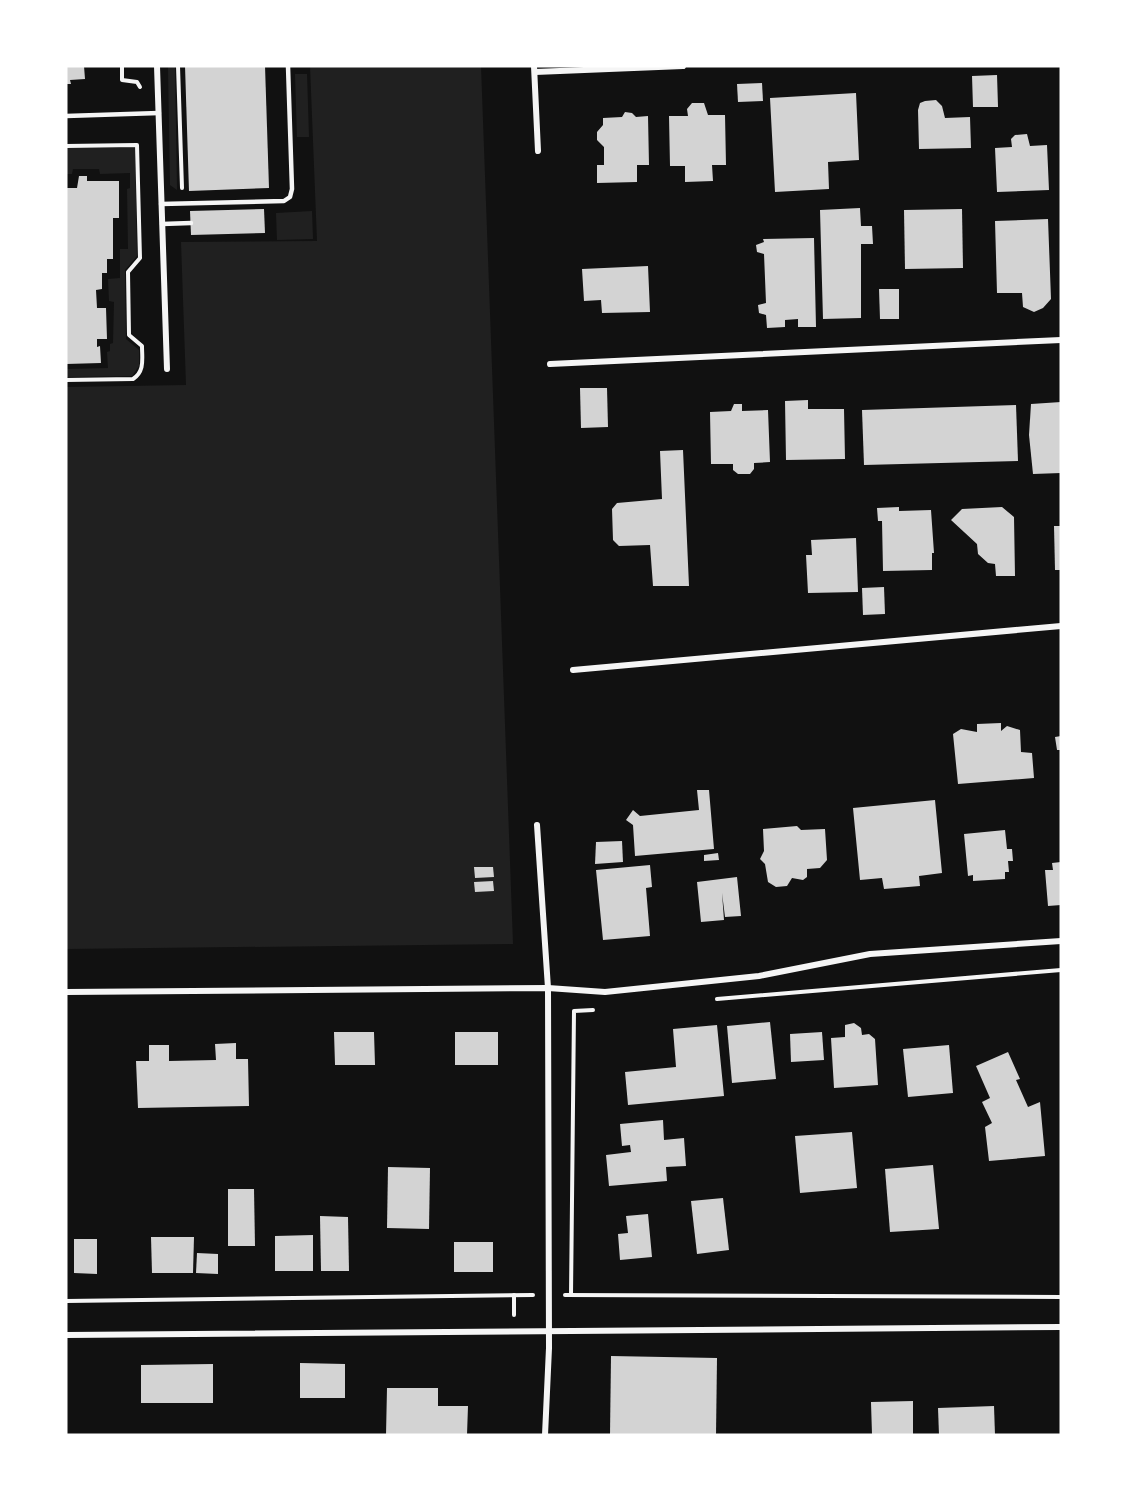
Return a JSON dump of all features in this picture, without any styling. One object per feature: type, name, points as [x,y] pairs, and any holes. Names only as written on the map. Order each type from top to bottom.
[{"type":"street","points":[[157,66],[167,369]]},
{"type":"street","points":[[538,151],[534,69],[683,66]]},
{"type":"street","points":[[550,364],[1061,340]]},
{"type":"street","points":[[573,670],[1061,626]]},
{"type":"street","points":[[537,825],[548,988],[549,1332],[546,1435]]},
{"type":"street","points":[[66,992],[548,988],[605,992],[759,976],[870,954],[1061,941]]},
{"type":"street","points":[[66,1335],[1061,1327]]},
{"type":"lane","points":[[161,204],[284,201],[290,197],[292,189],[288,66]]},
{"type":"lane","points":[[66,116],[159,113]]},
{"type":"lane","points":[[162,224],[190,223]]},
{"type":"path","points":[[122,66],[122,80],[137,82],[141,87],[139,96]]},
{"type":"path","points":[[178,66],[182,195]]},
{"type":"path","points":[[66,146],[137,145],[140,258],[128,272],[129,335],[141,346],[142,367],[140,374],[133,379],[66,380]]},
{"type":"path","points":[[705,1000],[1061,970]]},
{"type":"path","points":[[571,1295],[574,1011],[598,1009]]},
{"type":"shaded area","points":[[168,66],[175,66],[177,190],[170,185]]},
{"type":"shaded area","points":[[310,66],[481,66],[513,944],[66,949],[66,387],[186,385],[181,242],[317,241]]},
{"type":"shaded area","points":[[295,74],[307,74],[309,137],[297,137]]},
{"type":"shaded area","points":[[66,148],[135,148],[137,256],[125,270],[126,339],[139,350],[139,366],[132,376],[66,377],[66,369],[108,368],[107,352],[110,351],[110,344],[113,343],[114,302],[109,301],[108,279],[120,278],[120,249],[128,249],[127,189],[130,188],[130,173],[100,174],[99,169],[73,169],[72,174],[66,174]]},
{"type":"shaded area","points":[[312,211],[313,239],[277,240],[276,213]]},
{"type":"building","points":[[66,66],[84,66],[85,79],[70,80],[71,84],[66,84]]},
{"type":"building","points":[[185,66],[265,66],[269,188],[189,191]]},
{"type":"building","points":[[997,75],[998,107],[973,107],[972,76]]},
{"type":"building","points":[[762,83],[763,101],[738,102],[737,84]]},
{"type":"building","points":[[856,93],[859,160],[828,162],[829,189],[775,192],[770,98]]},
{"type":"building","points":[[936,100],[942,106],[945,118],[970,117],[971,148],[919,149],[918,110],[920,103]]},
{"type":"building","points":[[692,103],[704,103],[708,115],[725,115],[726,165],[712,165],[713,181],[685,182],[685,166],[670,166],[669,116],[688,116],[687,109]]},
{"type":"building","points":[[625,112],[632,113],[636,117],[648,116],[649,165],[637,165],[637,182],[597,183],[597,165],[604,165],[604,147],[597,140],[597,132],[603,125],[603,118],[622,117]]},
{"type":"building","points":[[1027,134],[1030,146],[1047,145],[1049,190],[997,192],[995,148],[1012,147],[1011,139],[1015,135]]},
{"type":"building","points":[[79,176],[87,176],[87,181],[119,181],[119,218],[113,218],[113,259],[107,259],[107,273],[102,273],[102,289],[96,290],[97,308],[106,308],[107,339],[97,339],[97,347],[100,346],[101,363],[66,364],[66,188],[77,188]]},
{"type":"building","points":[[860,208],[861,226],[872,226],[873,244],[861,244],[861,318],[823,319],[820,210]]},
{"type":"building","points":[[264,209],[265,233],[191,235],[190,211]]},
{"type":"building","points":[[962,209],[963,268],[905,269],[904,210]]},
{"type":"building","points":[[1048,219],[1051,299],[1043,308],[1034,312],[1023,307],[1022,293],[997,293],[995,221]]},
{"type":"building","points":[[814,238],[816,327],[798,327],[798,319],[785,320],[785,327],[767,328],[766,315],[759,313],[758,305],[766,303],[764,254],[757,252],[756,245],[764,242],[763,239]]},
{"type":"building","points":[[648,266],[650,312],[602,313],[601,300],[584,301],[582,269]]},
{"type":"building","points":[[879,289],[899,289],[899,319],[880,319]]},
{"type":"building","points":[[580,388],[607,388],[608,427],[581,428]]},
{"type":"building","points":[[808,400],[808,409],[844,409],[845,459],[786,460],[785,401]]},
{"type":"building","points":[[1061,402],[1061,473],[1033,474],[1029,435],[1031,404]]},
{"type":"building","points":[[734,404],[742,404],[742,411],[768,410],[770,462],[754,463],[754,469],[750,474],[738,474],[733,470],[733,464],[711,464],[710,412],[731,411]]},
{"type":"building","points":[[1016,405],[1018,461],[864,465],[862,410]]},
{"type":"building","points":[[683,450],[689,586],[653,586],[650,545],[619,546],[613,540],[612,509],[617,503],[662,499],[660,451]]},
{"type":"building","points":[[899,507],[899,511],[931,510],[934,553],[932,553],[932,570],[883,571],[882,521],[878,521],[877,508]]},
{"type":"building","points":[[1002,507],[1014,517],[1015,576],[996,576],[995,564],[988,563],[978,554],[977,544],[951,520],[962,509]]},
{"type":"building","points":[[1054,526],[1061,526],[1061,570],[1055,570]]},
{"type":"building","points":[[856,538],[858,592],[808,593],[806,555],[812,555],[811,540]]},
{"type":"building","points":[[884,587],[885,614],[863,615],[862,588]]},
{"type":"building","points":[[1001,723],[1001,731],[1007,726],[1020,730],[1021,752],[1032,753],[1034,778],[958,784],[953,734],[961,729],[977,732],[977,724]]},
{"type":"building","points":[[1061,736],[1061,750],[1057,750],[1055,737]]},
{"type":"building","points":[[697,790],[709,790],[714,849],[635,856],[633,825],[626,820],[633,810],[640,816],[699,810]]},
{"type":"building","points":[[935,800],[942,873],[919,876],[920,886],[884,889],[882,878],[860,880],[853,808]]},
{"type":"building","points":[[797,826],[801,830],[825,829],[827,860],[820,868],[807,869],[807,877],[803,880],[792,878],[787,886],[776,887],[768,882],[765,864],[760,859],[764,851],[763,829]]},
{"type":"building","points":[[1005,830],[1007,849],[1012,849],[1013,861],[1008,861],[1009,872],[1005,872],[1005,879],[973,881],[973,875],[968,876],[964,834]]},
{"type":"building","points":[[622,841],[623,862],[595,864],[596,842]]},
{"type":"building","points":[[718,853],[719,860],[704,861],[704,855]]},
{"type":"building","points":[[1061,862],[1061,905],[1048,906],[1045,870],[1053,870],[1052,863]]},
{"type":"building","points":[[650,865],[652,887],[646,888],[650,936],[603,940],[596,870]]},
{"type":"building","points":[[474,867],[493,867],[494,877],[475,878]]},
{"type":"building","points":[[737,877],[741,916],[725,917],[722,893],[724,920],[701,922],[697,882]]},
{"type":"building","points":[[493,881],[494,891],[475,892],[474,882]]},
{"type":"building","points":[[770,1022],[776,1079],[732,1083],[727,1026]]},
{"type":"building","points":[[854,1023],[861,1028],[862,1035],[869,1034],[875,1039],[878,1085],[834,1088],[831,1038],[845,1037],[845,1025]]},
{"type":"building","points":[[717,1025],[724,1096],[628,1105],[625,1072],[676,1067],[673,1029]]},
{"type":"building","points":[[334,1032],[374,1032],[375,1065],[335,1065]]},
{"type":"building","points":[[455,1032],[498,1032],[498,1065],[455,1065]]},
{"type":"building","points":[[822,1032],[824,1060],[791,1062],[790,1034]]},
{"type":"building","points":[[236,1043],[236,1059],[248,1059],[249,1106],[138,1108],[136,1061],[149,1061],[149,1045],[169,1045],[169,1061],[216,1060],[215,1044]]},
{"type":"building","points":[[949,1045],[953,1093],[908,1097],[903,1049]]},
{"type":"building","points":[[1008,1052],[1020,1079],[1016,1080],[1028,1107],[1040,1102],[1045,1156],[989,1161],[985,1127],[992,1123],[982,1102],[990,1098],[976,1066]]},
{"type":"building","points":[[663,1120],[664,1140],[684,1138],[686,1166],[666,1167],[667,1181],[609,1186],[606,1155],[631,1152],[630,1145],[622,1146],[620,1124]]},
{"type":"building","points":[[852,1132],[857,1188],[800,1193],[795,1136]]},
{"type":"building","points":[[933,1165],[939,1229],[890,1232],[885,1169]]},
{"type":"building","points":[[388,1167],[430,1168],[429,1229],[387,1228]]},
{"type":"building","points":[[228,1189],[254,1189],[255,1246],[228,1246]]},
{"type":"building","points":[[723,1198],[729,1250],[697,1254],[691,1201]]},
{"type":"building","points":[[648,1214],[652,1257],[620,1260],[618,1234],[628,1233],[626,1216]]},
{"type":"building","points":[[320,1216],[348,1217],[349,1271],[321,1271]]},
{"type":"building","points":[[313,1235],[313,1271],[275,1271],[275,1236]]},
{"type":"building","points":[[151,1237],[194,1237],[193,1273],[152,1273]]},
{"type":"building","points":[[74,1239],[97,1239],[97,1274],[74,1273]]},
{"type":"building","points":[[454,1242],[493,1242],[493,1272],[454,1272]]},
{"type":"building","points":[[197,1253],[218,1254],[218,1274],[196,1273]]},
{"type":"building","points":[[611,1356],[717,1358],[716,1435],[610,1435]]},
{"type":"building","points":[[300,1363],[345,1364],[345,1398],[300,1398]]},
{"type":"building","points":[[213,1364],[213,1403],[141,1403],[141,1365]]},
{"type":"building","points":[[387,1388],[438,1388],[438,1406],[468,1406],[467,1435],[386,1435]]},
{"type":"building","points":[[913,1401],[913,1435],[872,1435],[871,1402]]},
{"type":"building","points":[[994,1406],[995,1435],[939,1435],[938,1408]]}]
